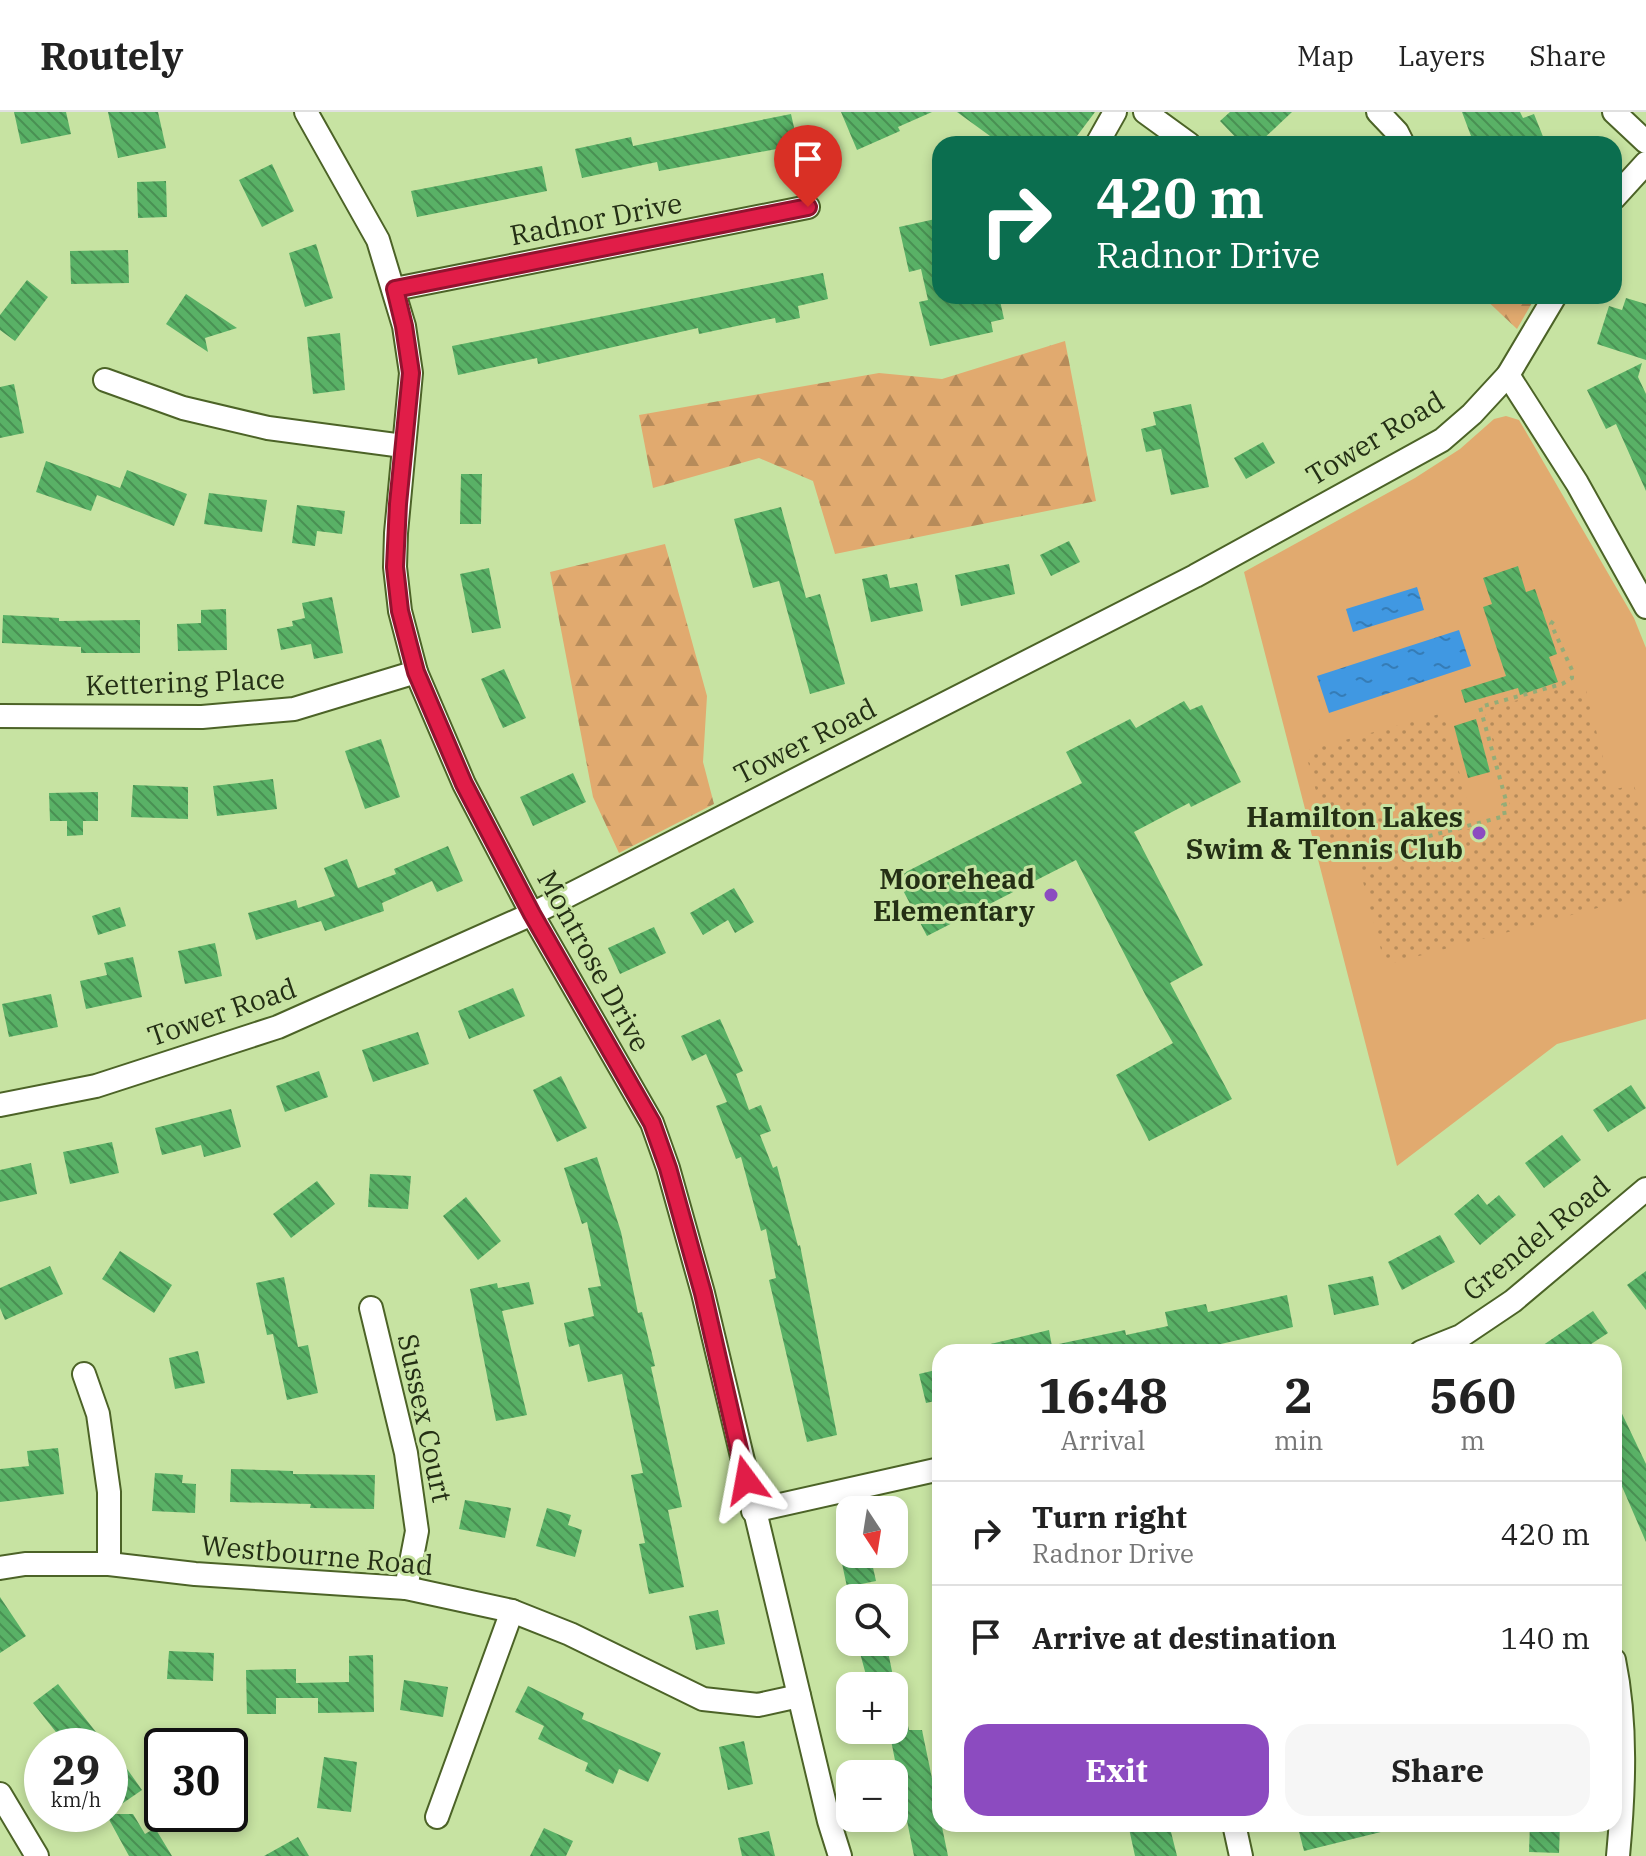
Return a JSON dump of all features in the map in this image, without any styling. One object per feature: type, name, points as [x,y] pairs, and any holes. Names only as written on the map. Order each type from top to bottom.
[{"type":"street","name":"Montrose Drive","points":[[306,112],[378,240],[404,326],[411,373],[395,567],[400,611],[416,672],[464,784],[532,914],[652,1123],[703,1293],[753,1511],[840,1856]]},
{"type":"street","points":[[1102,136],[1115,112]]},
{"type":"street","points":[[1145,112],[1178,136]]},
{"type":"street","points":[[1378,112],[1399,136]]},
{"type":"street","points":[[1614,112],[1646,142]]},
{"type":"street","points":[[1622,189],[1646,163]]},
{"type":"street","name":"Radnor Drive","points":[[395,289],[808,207]]},
{"type":"street","name":"Tower Road","points":[[0,1105],[96,1086],[278,1027],[532,914],[1195,576],[1442,440],[1472,414],[1508,375],[1550,304]]},
{"type":"street","points":[[1508,375],[1577,483],[1646,607]]},
{"type":"street","points":[[105,380],[183,408],[268,428],[403,446]]},
{"type":"street","name":"Kettering Place","points":[[0,716],[202,717],[294,709],[416,672]]},
{"type":"street","name":"Grendel Road","points":[[1466,1344],[1646,1189]]},
{"type":"street","name":"Sussex Court","points":[[371,1308],[406,1453],[417,1531],[406,1588]]},
{"type":"street","points":[[84,1374],[98,1414],[109,1492],[109,1564]]},
{"type":"street","points":[[753,1511],[932,1471]]},
{"type":"street","name":"Westbourne Road","points":[[0,1568],[25,1564],[109,1564],[195,1574],[406,1588],[512,1611],[570,1634],[703,1699],[758,1705],[799,1696]]},
{"type":"street","points":[[437,1817],[512,1611]]},
{"type":"street","points":[[1622,1729],[1622,1813]]},
{"type":"street","points":[[0,1794],[37,1856]]},
{"type":"street","points":[[1236,1832],[1241,1856]]},
{"type":"street","points":[[1618,1856],[1620,1832]]},
{"type":"path","points":[[1361,854],[1505,816],[1503,805],[1507,804],[1480,707],[1562,684],[1572,678],[1572,670],[1550,622]]},
{"type":"green space","points":[[1490,304],[1531,304],[1517,329]]},
{"type":"green space","points":[[1065,341],[1096,501],[835,554],[813,481],[759,458],[653,488],[639,415],[879,373],[942,379]]},
{"type":"green space","name":"Hamilton Lakes Swim & Tennis Club","points":[[1506,416],[1519,420],[1634,618],[1646,648],[1646,1019],[1557,1044],[1397,1166],[1244,572],[1415,478],[1460,449],[1494,419]]},
{"type":"green space","points":[[665,544],[707,696],[703,762],[714,804],[619,853],[593,797],[550,572]]},
{"type":"green space","points":[[1575,685],[1586,690],[1611,790],[1634,785],[1646,828],[1646,895],[1385,965],[1357,859],[1488,824],[1498,830],[1506,819],[1513,816],[1484,709]]},
{"type":"green space","points":[[1443,713],[1472,819],[1334,856],[1305,751]]},
{"type":"water","points":[[1417,587],[1424,610],[1353,632],[1346,609]]},
{"type":"water","points":[[1459,630],[1471,666],[1329,713],[1317,676]]},
{"type":"building","points":[[14,112],[66,112],[71,134],[21,144]]},
{"type":"building","points":[[108,112],[158,112],[166,148],[118,158]]},
{"type":"building","points":[[841,112],[932,112],[898,127],[900,131],[857,150]]},
{"type":"building","points":[[957,112],[1095,112],[1077,136],[990,136]]},
{"type":"building","points":[[1230,112],[1292,112],[1266,136],[1234,136],[1220,121]]},
{"type":"building","points":[[1462,112],[1520,112],[1523,118],[1534,114],[1543,136],[1471,136]]},
{"type":"building","points":[[791,114],[798,145],[659,171],[657,162],[582,178],[575,149],[631,137],[633,146]]},
{"type":"building","points":[[272,164],[294,211],[262,227],[239,180]]},
{"type":"building","points":[[542,166],[547,191],[417,217],[411,191]]},
{"type":"building","points":[[166,181],[167,217],[138,218],[137,182]]},
{"type":"building","points":[[932,220],[932,304],[1001,304],[1004,319],[991,322],[993,332],[930,346],[919,302],[928,300],[921,269],[909,272],[899,227]]},
{"type":"building","points":[[316,244],[333,298],[305,307],[289,253]]},
{"type":"building","points":[[128,250],[129,283],[71,284],[70,251]]},
{"type":"building","points":[[823,273],[828,299],[798,306],[800,318],[776,323],[775,318],[699,334],[698,328],[538,364],[537,358],[458,375],[452,346]]},
{"type":"building","points":[[27,280],[48,297],[15,341],[0,330],[0,315]]},
{"type":"building","points":[[186,294],[237,328],[205,338],[208,352],[166,324]]},
{"type":"building","points":[[1626,298],[1646,304],[1646,360],[1597,344],[1609,306],[1622,310]]},
{"type":"building","points":[[340,333],[345,390],[313,394],[307,337]]},
{"type":"building","points":[[1642,363],[1638,377],[1646,394],[1646,491],[1616,424],[1606,429],[1587,390]]},
{"type":"building","points":[[14,384],[24,433],[0,438],[0,387]]},
{"type":"building","points":[[1191,404],[1209,487],[1171,495],[1161,449],[1146,452],[1141,429],[1156,425],[1153,412]]},
{"type":"building","points":[[1263,442],[1275,463],[1246,479],[1234,458]]},
{"type":"building","points":[[46,461],[120,488],[127,470],[187,494],[174,526],[97,495],[91,511],[36,492]]},
{"type":"building","points":[[461,474],[482,474],[481,524],[460,524]]},
{"type":"building","points":[[209,493],[267,500],[262,532],[204,524]]},
{"type":"building","points":[[297,505],[345,511],[342,534],[317,531],[315,546],[292,543]]},
{"type":"building","points":[[781,507],[806,598],[820,594],[845,684],[810,694],[779,581],[753,588],[734,519]]},
{"type":"building","points":[[1069,541],[1080,562],[1051,576],[1040,555]]},
{"type":"building","points":[[1009,564],[1015,594],[961,606],[955,575]]},
{"type":"building","points":[[1518,566],[1526,592],[1535,589],[1557,654],[1549,657],[1558,682],[1520,695],[1518,688],[1465,703],[1461,690],[1506,676],[1483,607],[1492,604],[1483,578]]},
{"type":"building","points":[[489,568],[501,628],[472,633],[460,574]]},
{"type":"building","points":[[887,574],[890,588],[917,583],[923,611],[871,622],[862,579]]},
{"type":"building","points":[[332,597],[343,653],[314,659],[311,644],[281,650],[277,629],[293,626],[292,621],[305,618],[302,603]]},
{"type":"building","points":[[226,609],[227,650],[178,651],[177,624],[201,623],[201,610]]},
{"type":"building","points":[[3,615],[59,618],[59,621],[140,620],[140,653],[81,653],[81,647],[2,643]]},
{"type":"building","points":[[504,669],[526,718],[503,728],[481,679]]},
{"type":"building","points":[[1184,701],[1190,710],[1202,705],[1241,782],[1191,807],[1189,803],[1134,832],[1203,965],[1170,983],[1232,1099],[1149,1141],[1116,1075],[1173,1043],[1076,860],[927,936],[896,877],[1082,783],[1066,752],[1130,719],[1136,728]]},
{"type":"building","points":[[1476,719],[1490,772],[1468,778],[1454,726]]},
{"type":"building","points":[[381,739],[400,797],[365,809],[345,751]]},
{"type":"building","points":[[573,773],[586,802],[533,826],[520,797]]},
{"type":"building","points":[[273,779],[277,809],[217,816],[213,786]]},
{"type":"building","points":[[133,785],[188,787],[188,819],[131,817]]},
{"type":"building","points":[[98,792],[98,821],[83,821],[83,835],[67,836],[67,821],[50,821],[49,793]]},
{"type":"building","points":[[448,846],[463,881],[437,892],[432,881],[382,903],[384,911],[325,931],[321,921],[256,940],[248,913],[296,900],[298,908],[335,896],[324,868],[347,859],[358,888],[396,874],[394,869]]},
{"type":"building","points":[[734,888],[754,922],[735,933],[728,920],[703,935],[690,913]]},
{"type":"building","points":[[120,907],[126,926],[98,935],[92,916]]},
{"type":"building","points":[[654,927],[666,953],[620,974],[608,948]]},
{"type":"building","points":[[215,943],[222,976],[185,984],[178,951]]},
{"type":"building","points":[[133,957],[142,997],[86,1009],[80,981],[107,975],[104,963]]},
{"type":"building","points":[[513,988],[525,1016],[469,1039],[458,1011]]},
{"type":"building","points":[[51,994],[58,1027],[9,1037],[2,1004]]},
{"type":"building","points":[[720,1019],[743,1071],[736,1074],[749,1110],[761,1105],[771,1131],[760,1135],[773,1168],[777,1166],[800,1245],[837,1435],[807,1442],[769,1280],[776,1278],[766,1229],[761,1231],[741,1157],[736,1159],[716,1106],[727,1102],[706,1054],[692,1061],[681,1036]]},
{"type":"building","points":[[418,1032],[429,1064],[373,1082],[362,1050]]},
{"type":"building","points":[[319,1071],[328,1097],[285,1112],[276,1086]]},
{"type":"building","points":[[561,1076],[587,1128],[557,1142],[533,1090]]},
{"type":"building","points":[[1631,1085],[1646,1108],[1608,1132],[1593,1110]]},
{"type":"building","points":[[231,1109],[241,1147],[204,1157],[201,1145],[162,1155],[155,1128]]},
{"type":"building","points":[[1562,1135],[1581,1160],[1544,1188],[1525,1163]]},
{"type":"building","points":[[112,1142],[119,1173],[70,1184],[63,1152]]},
{"type":"building","points":[[597,1157],[621,1232],[638,1313],[642,1312],[682,1507],[668,1510],[684,1587],[649,1594],[639,1544],[645,1543],[631,1475],[643,1473],[622,1374],[588,1382],[579,1344],[569,1347],[564,1323],[594,1316],[588,1288],[601,1286],[587,1222],[582,1224],[564,1168]]},
{"type":"building","points":[[31,1163],[37,1194],[0,1202],[0,1170]]},
{"type":"building","points":[[370,1174],[411,1176],[408,1209],[368,1207]]},
{"type":"building","points":[[317,1181],[335,1204],[291,1238],[273,1214]]},
{"type":"building","points":[[1478,1194],[1487,1205],[1499,1195],[1516,1215],[1480,1245],[1454,1214]]},
{"type":"building","points":[[466,1197],[501,1241],[478,1260],[443,1216]]},
{"type":"building","points":[[1440,1235],[1455,1262],[1402,1290],[1388,1262]]},
{"type":"building","points":[[120,1251],[172,1285],[154,1313],[102,1279]]},
{"type":"building","points":[[50,1266],[63,1294],[5,1320],[0,1308],[0,1288]]},
{"type":"building","points":[[1646,1271],[1646,1310],[1627,1285]]},
{"type":"building","points":[[1373,1276],[1379,1305],[1334,1315],[1328,1285]]},
{"type":"building","points":[[284,1277],[298,1347],[308,1345],[318,1393],[287,1400],[273,1334],[267,1335],[256,1283]]},
{"type":"building","points":[[529,1282],[534,1304],[502,1311],[527,1415],[496,1421],[470,1289],[497,1283],[498,1288]]},
{"type":"building","points":[[1287,1295],[1293,1327],[1221,1344],[1059,1344],[1125,1330],[1126,1335],[1168,1326],[1165,1312],[1206,1304],[1208,1312]]},
{"type":"building","points":[[1593,1311],[1608,1333],[1591,1344],[1545,1344]]},
{"type":"building","points":[[1049,1330],[1052,1344],[990,1344]]},
{"type":"building","points":[[198,1351],[205,1383],[175,1389],[169,1358]]},
{"type":"building","points":[[932,1371],[932,1402],[926,1403],[919,1374]]},
{"type":"building","points":[[1622,1414],[1646,1464],[1646,1542],[1622,1486]]},
{"type":"building","points":[[58,1448],[64,1494],[0,1502],[0,1469],[29,1466],[27,1451]]},
{"type":"building","points":[[231,1469],[293,1471],[293,1474],[375,1475],[374,1509],[230,1502]]},
{"type":"building","points":[[155,1473],[183,1475],[182,1483],[196,1484],[195,1513],[152,1511]]},
{"type":"building","points":[[465,1500],[511,1508],[505,1538],[459,1529]]},
{"type":"building","points":[[547,1508],[571,1515],[568,1525],[582,1530],[575,1557],[536,1546]]},
{"type":"building","points":[[843,1568],[873,1568],[876,1581],[846,1584]]},
{"type":"building","points":[[0,1597],[26,1636],[0,1653]]},
{"type":"building","points":[[718,1610],[725,1644],[696,1650],[689,1616]]},
{"type":"building","points":[[169,1651],[214,1653],[213,1681],[167,1679]]},
{"type":"building","points":[[373,1655],[374,1712],[318,1713],[318,1698],[276,1698],[276,1714],[247,1714],[246,1670],[296,1669],[296,1683],[349,1682],[349,1656]]},
{"type":"building","points":[[861,1656],[889,1656],[892,1672],[865,1672]]},
{"type":"building","points":[[404,1680],[448,1687],[443,1717],[400,1710]]},
{"type":"building","points":[[58,1684],[93,1728],[53,1728],[33,1703]]},
{"type":"building","points":[[528,1686],[584,1713],[582,1719],[661,1753],[648,1782],[619,1769],[613,1784],[585,1771],[588,1763],[538,1739],[544,1726],[515,1712]]},
{"type":"building","points":[[908,1726],[909,1730],[922,1730],[932,1778],[932,1832],[943,1832],[948,1856],[914,1856],[908,1826],[908,1760],[895,1760],[892,1744],[908,1744]]},
{"type":"building","points":[[744,1741],[753,1784],[728,1790],[719,1747]]},
{"type":"building","points":[[324,1757],[357,1762],[351,1812],[317,1808]]},
{"type":"building","points":[[128,1770],[142,1790],[128,1800]]},
{"type":"building","points":[[128,1814],[133,1814],[145,1834],[157,1832],[172,1856],[129,1856],[116,1832],[128,1832]]},
{"type":"building","points":[[544,1828],[573,1841],[566,1856],[530,1856]]},
{"type":"building","points":[[769,1831],[775,1856],[742,1856],[738,1838]]},
{"type":"building","points":[[1130,1832],[1171,1832],[1177,1856],[1135,1856]]},
{"type":"building","points":[[1299,1832],[1381,1832],[1304,1851]]},
{"type":"building","points":[[1530,1832],[1560,1832],[1559,1853],[1529,1852]]},
{"type":"building","points":[[298,1837],[309,1856],[264,1856]]},
{"type":"place","name":"Hamilton Lakes Swim & Tennis Club","points":[[1479,833]]},
{"type":"place","name":"Moorehead Elementary","points":[[1051,895]]},
{"type":"route","points":[[746,1480],[703,1293],[652,1123],[532,914],[464,784],[416,672],[400,611],[395,567],[411,373],[395,289],[808,207]]}]
